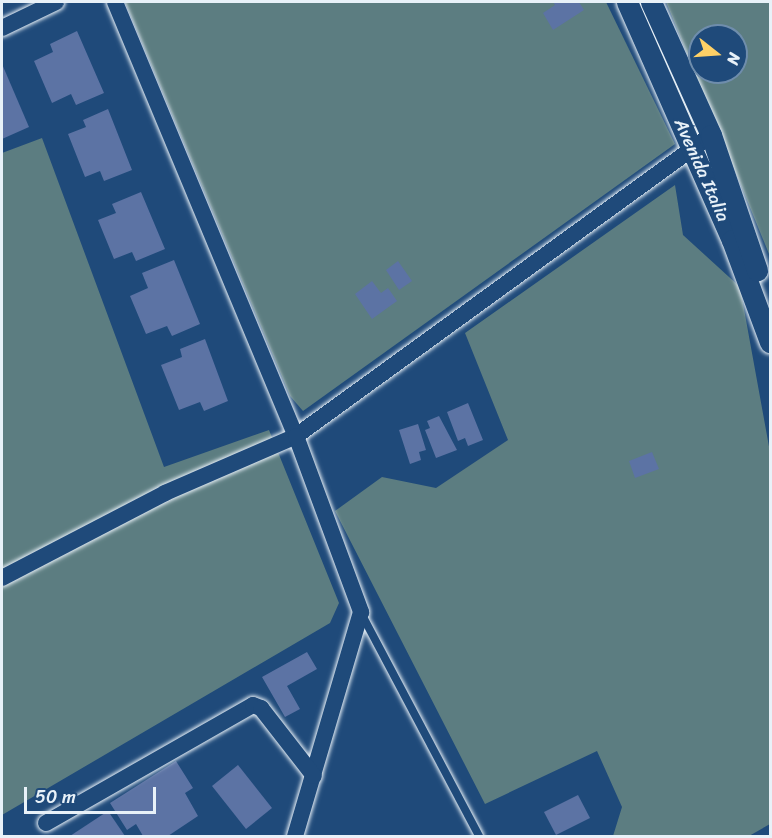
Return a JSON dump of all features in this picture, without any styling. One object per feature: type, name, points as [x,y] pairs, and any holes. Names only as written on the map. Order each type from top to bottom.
[{"type":"street","points":[[2,28],[56,2]]},
{"type":"street","points":[[115,2],[296,436],[361,612],[295,837]]},
{"type":"street","name":"Avenida Italia","points":[[627,2],[692,146],[765,318],[771,342]]},
{"type":"street","points":[[651,2],[711,135],[755,260],[765,318]]},
{"type":"street","points":[[2,578],[165,493],[296,436],[692,146],[711,135]]},
{"type":"street","points":[[46,823],[253,705],[261,708],[314,776]]},
{"type":"lane","points":[[361,612],[479,837]]},
{"type":"green space","points":[[125,2],[606,2],[675,144],[303,411],[290,396]]},
{"type":"green space","points":[[666,2],[770,2],[770,264],[769,254],[700,84],[748,84],[748,24],[688,24],[688,56]]},
{"type":"green space","points":[[42,138],[164,467],[269,430],[339,603],[330,623],[2,815],[2,153]]},
{"type":"green space","points":[[675,185],[683,235],[740,287],[770,452],[770,824],[749,836],[613,836],[622,807],[597,751],[485,804],[335,511],[382,477],[436,488],[508,440],[465,333]]},
{"type":"building","points":[[553,2],[579,2],[584,10],[553,30],[543,13],[555,5]]},
{"type":"building","points":[[77,31],[104,93],[76,105],[71,94],[52,103],[34,61],[53,52],[50,44]]},
{"type":"building","points":[[2,64],[29,127],[2,139]]},
{"type":"building","points":[[108,109],[132,170],[104,181],[100,171],[85,177],[68,134],[86,127],[83,120]]},
{"type":"building","points":[[141,192],[165,249],[136,261],[132,252],[114,259],[98,220],[116,213],[112,204]]},
{"type":"building","points":[[174,260],[200,324],[172,336],[167,326],[146,334],[130,296],[148,288],[142,273]]},
{"type":"building","points":[[398,261],[412,281],[399,290],[386,270]]},
{"type":"building","points":[[372,281],[381,293],[388,288],[397,301],[372,319],[355,294]]},
{"type":"building","points":[[205,339],[228,401],[204,411],[200,402],[179,410],[161,365],[182,357],[180,349]]},
{"type":"building","points":[[468,403],[483,440],[468,446],[465,438],[458,441],[447,412]]},
{"type":"building","points":[[439,416],[457,450],[436,458],[425,430],[430,428],[427,421]]},
{"type":"building","points":[[418,424],[426,450],[419,452],[421,460],[410,464],[399,430]]},
{"type":"building","points":[[652,452],[659,469],[635,478],[629,461]]},
{"type":"building","points":[[307,652],[317,669],[287,686],[300,709],[285,717],[262,677]]},
{"type":"building","points":[[176,761],[193,788],[185,793],[198,816],[168,836],[143,836],[136,824],[127,830],[110,803]]},
{"type":"building","points":[[238,765],[272,808],[246,829],[212,786]]},
{"type":"building","points":[[578,795],[590,818],[556,835],[544,812]]},
{"type":"building","points":[[108,811],[125,836],[70,836]]}]
